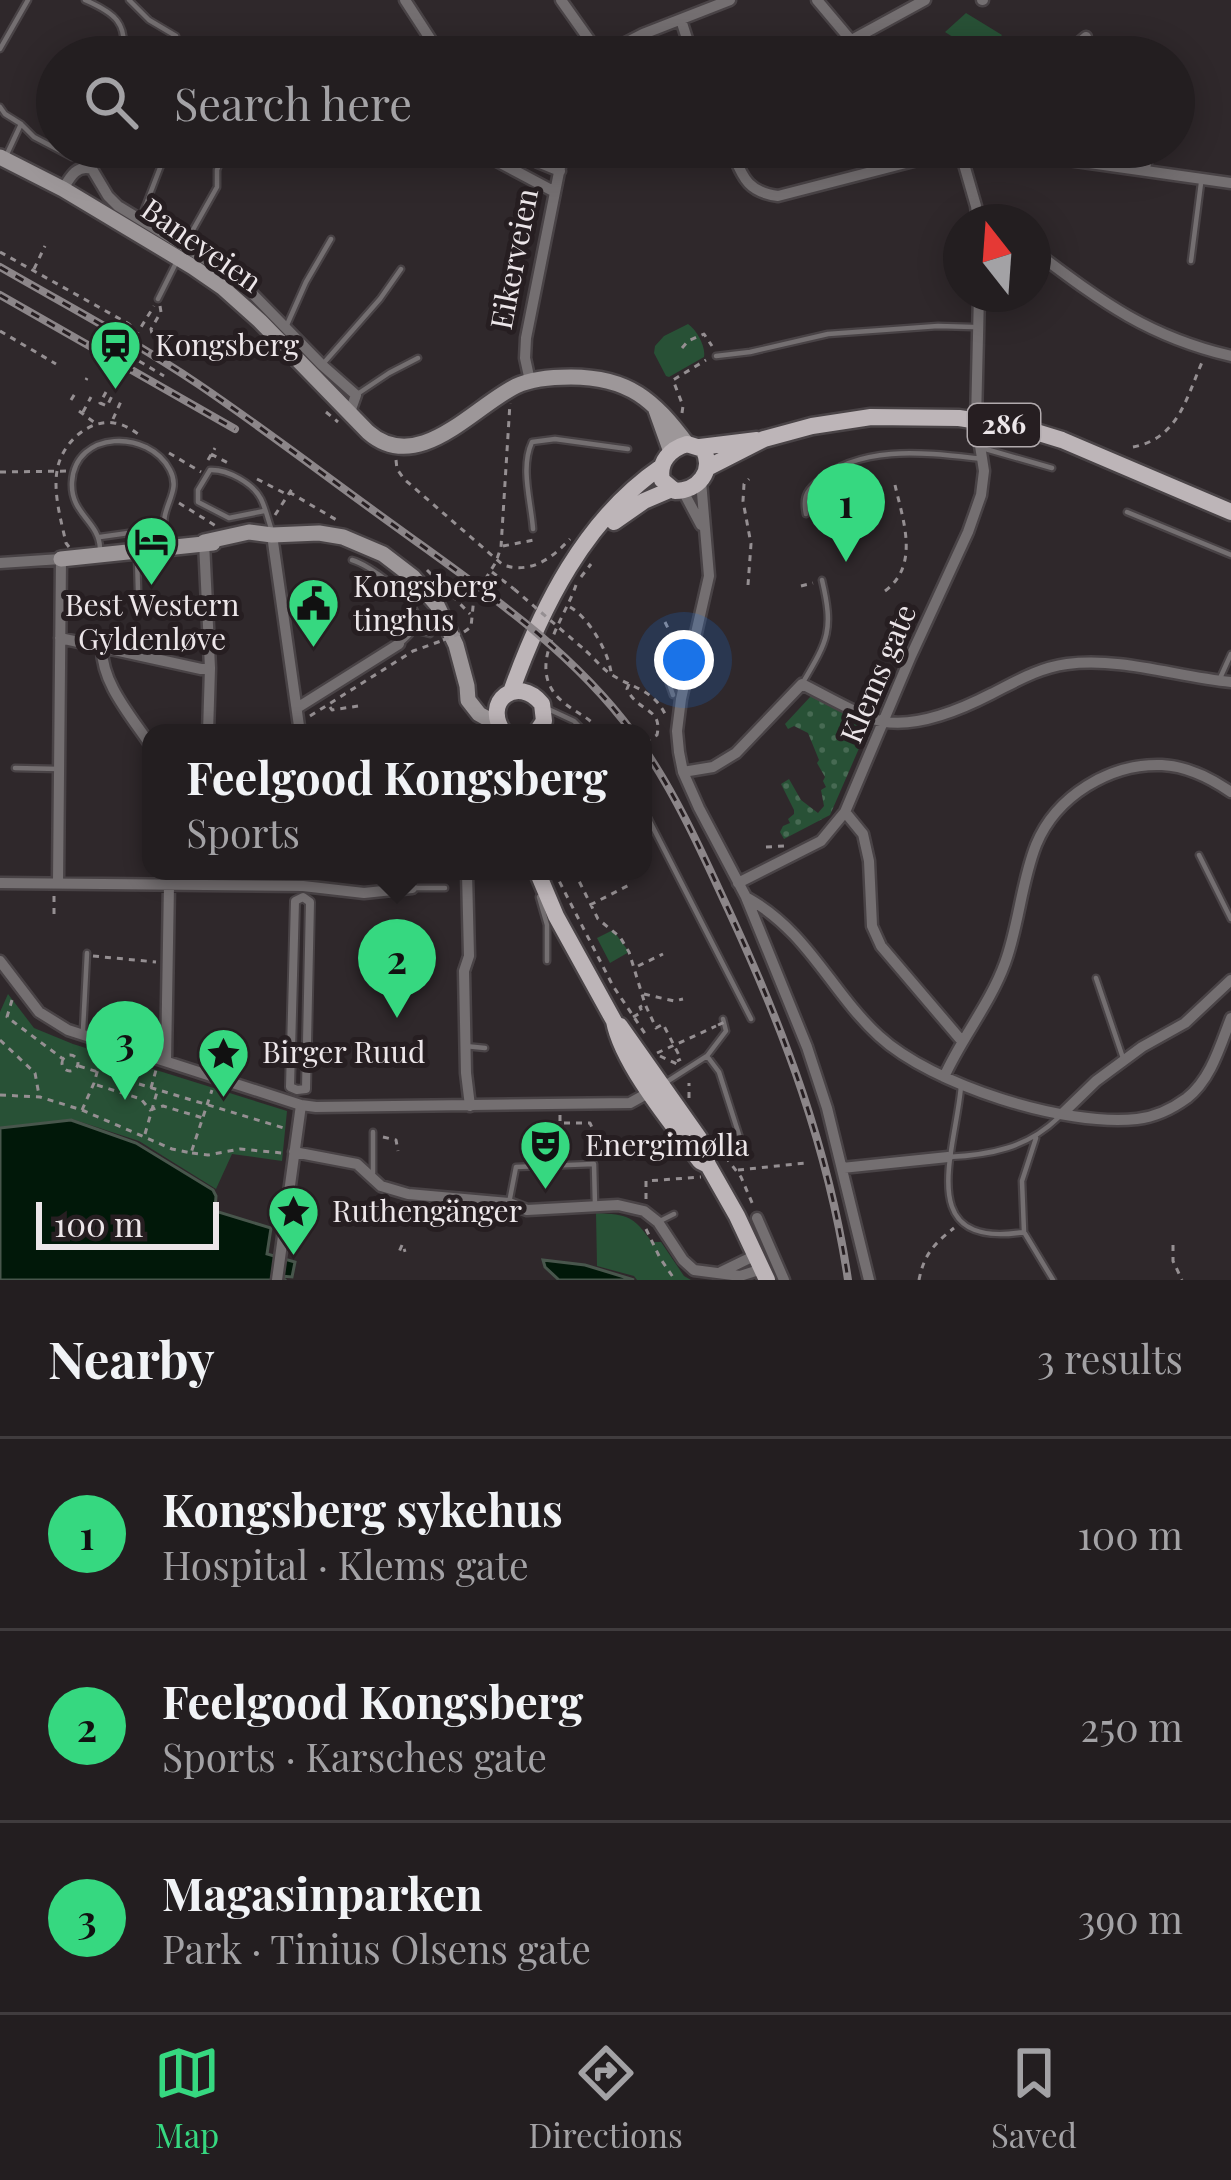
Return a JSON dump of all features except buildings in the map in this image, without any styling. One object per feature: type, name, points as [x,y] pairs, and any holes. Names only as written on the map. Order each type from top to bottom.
[{"type":"main road","name":"Baneveien","points":[[2,158],[182,251],[248,310],[375,439],[397,453]]},
{"type":"main road","points":[[397,453],[530,381],[604,379],[632,388],[672,423],[680,452],[662,480],[677,490]]},
{"type":"main road","name":"286","points":[[501,724],[497,707],[585,533],[680,452],[764,440],[812,425],[858,418],[976,420],[1062,440],[1231,512]]},
{"type":"main road","name":"286","points":[[585,533],[644,501],[677,490],[764,440]]},
{"type":"main road","points":[[680,452],[707,456],[704,474]]},
{"type":"main road","points":[[67,555],[100,545],[137,550],[251,542],[271,529],[332,534],[371,548],[405,569],[430,595],[456,645],[468,700],[494,724]]},
{"type":"main road","points":[[531,641],[542,724]]},
{"type":"main road","points":[[467,686],[489,697],[523,690],[541,703]]},
{"type":"main road","points":[[546,880],[566,934],[616,1034],[700,1161],[712,1171],[762,1268]]},
{"type":"street","points":[[405,0],[428,36]]},
{"type":"street","points":[[561,0],[585,36]]},
{"type":"street","points":[[645,36],[730,0]]},
{"type":"street","points":[[817,0],[846,36]]},
{"type":"street","points":[[859,36],[925,0]]},
{"type":"street","points":[[681,20],[686,36]]},
{"type":"street","name":"Baneveien","points":[[63,189],[82,168]]},
{"type":"street","name":"Baneveien","points":[[88,168],[108,196],[140,220],[182,251],[238,279],[356,394]]},
{"type":"street","points":[[510,168],[555,191]]},
{"type":"street","points":[[551,168],[560,172]]},
{"type":"street","name":"Eikerveien","points":[[530,381],[526,338],[561,168]]},
{"type":"street","points":[[740,168],[754,189],[778,196],[884,168]]},
{"type":"street","points":[[965,168],[975,204]]},
{"type":"street","points":[[1124,168],[1231,183]]},
{"type":"street","points":[[1051,263],[1154,332],[1231,356]]},
{"type":"street","name":"Klems gate","points":[[845,812],[981,495],[976,420],[979,312]]},
{"type":"street","points":[[350,412],[356,394]]},
{"type":"street","points":[[704,474],[709,576],[681,699],[677,731],[683,772],[746,898],[807,1047],[827,1108],[869,1280]]},
{"type":"street","points":[[677,490],[705,532]]},
{"type":"street","points":[[271,529],[299,724]]},
{"type":"street","points":[[204,542],[208,724]]},
{"type":"street","points":[[0,562],[67,555],[60,638],[56,883]]},
{"type":"street","points":[[60,638],[210,668]]},
{"type":"street","points":[[297,707],[399,644]]},
{"type":"street","points":[[102,647],[101,664],[142,732]]},
{"type":"street","points":[[683,772],[713,767],[736,753],[802,684],[885,722],[935,718],[1019,678],[1066,664],[1094,662],[1225,682]]},
{"type":"street","points":[[944,1077],[1007,959],[1037,843],[1078,791],[1128,768],[1165,765],[1192,772],[1231,792]]},
{"type":"street","points":[[738,883],[821,841],[845,812],[862,834],[869,861],[872,926],[881,946],[961,1040]]},
{"type":"street","points":[[203,880],[203,885]]},
{"type":"street","points":[[467,880],[469,956],[464,971],[470,1106]]},
{"type":"street","points":[[0,883],[303,886],[364,893],[406,889]]},
{"type":"street","points":[[161,1065],[169,884]]},
{"type":"street","points":[[303,886],[310,902],[306,1089],[297,1090],[290,1087],[295,901],[303,886]]},
{"type":"street","points":[[746,898],[794,934],[878,1035],[961,1086],[1063,1113],[1138,1119],[1163,1112],[1203,1081],[1231,1018]]},
{"type":"street","points":[[0,961],[32,1005],[68,1030],[161,1065],[216,1076],[316,1108],[630,1102],[656,1088]]},
{"type":"street","points":[[1063,1113],[1096,1081],[1184,1023],[1231,980]]},
{"type":"street","points":[[277,1280],[288,1153],[301,1105]]},
{"type":"street","points":[[288,1153],[357,1164],[381,1186],[405,1199],[428,1191],[527,1210],[618,1204],[644,1211],[658,1222],[688,1266],[700,1273],[762,1268]]},
{"type":"street","points":[[842,1168],[949,1157]]},
{"type":"street","points":[[757,1218],[784,1280]]},
{"type":"lane","points":[[0,49],[28,0]]},
{"type":"lane","points":[[85,0],[113,15],[124,36]]},
{"type":"lane","points":[[129,0],[149,20],[176,36]]},
{"type":"lane","points":[[0,107],[36,138]]},
{"type":"lane","points":[[2,158],[21,124]]},
{"type":"lane","points":[[140,220],[160,168]]},
{"type":"lane","points":[[158,299],[217,187],[218,168]]},
{"type":"lane","points":[[1147,172],[1148,168]]},
{"type":"lane","points":[[1191,261],[1202,178]]},
{"type":"lane","points":[[286,327],[331,238]]},
{"type":"lane","points":[[322,365],[401,269]]},
{"type":"lane","points":[[716,356],[828,334],[979,327]]},
{"type":"lane","points":[[356,394],[418,358]]},
{"type":"lane","points":[[533,529],[527,460],[532,442],[555,439],[628,449]]},
{"type":"lane","points":[[164,528],[100,545],[76,507],[72,485],[74,470],[87,451],[103,440],[119,440],[143,446],[162,459],[172,476],[164,528],[169,546]]},
{"type":"lane","points":[[806,514],[806,490],[827,473],[852,461],[889,454],[1022,457],[1052,468]]},
{"type":"lane","points":[[264,511],[230,518],[199,502],[198,490],[210,470],[220,469],[253,489],[261,499],[271,529]]},
{"type":"lane","points":[[1127,512],[1231,556]]},
{"type":"lane","points":[[137,550],[138,591]]},
{"type":"lane","points":[[352,560],[373,568],[411,604],[417,619],[399,644]]},
{"type":"lane","points":[[802,684],[821,652],[830,617],[822,580]]},
{"type":"lane","points":[[413,630],[430,634]]},
{"type":"lane","points":[[1225,682],[1231,654]]},
{"type":"lane","points":[[664,669],[673,694]]},
{"type":"lane","points":[[541,703],[577,724]]},
{"type":"lane","points":[[15,767],[58,769]]},
{"type":"lane","points":[[652,826],[751,1019]]},
{"type":"lane","points":[[1199,855],[1231,919]]},
{"type":"lane","points":[[404,880],[406,889],[446,888]]},
{"type":"lane","points":[[540,880],[536,890],[545,912],[547,961]]},
{"type":"lane","points":[[83,1036],[87,953]]},
{"type":"lane","points":[[1096,978],[1124,1059]]},
{"type":"lane","points":[[656,1088],[707,1056],[726,1031],[723,1022]]},
{"type":"lane","points":[[469,1040],[485,1048]]},
{"type":"lane","points":[[707,1056],[719,1072],[741,1141]]},
{"type":"lane","points":[[961,1086],[949,1157],[950,1199],[961,1223],[978,1232],[1024,1232]]},
{"type":"lane","points":[[949,1157],[985,1156],[1037,1136],[1063,1113]]},
{"type":"lane","points":[[373,1132],[374,1179]]},
{"type":"lane","points":[[1037,1136],[1022,1181],[1024,1232],[1053,1280]]},
{"type":"lane","points":[[509,1203],[515,1167],[594,1164],[595,1205]]},
{"type":"lane","points":[[658,1222],[674,1214]]},
{"type":"path","points":[[34,269],[45,246]]},
{"type":"path","points":[[0,252],[129,324],[136,335],[150,313]]},
{"type":"path","points":[[158,299],[161,312],[152,334],[180,354]]},
{"type":"path","points":[[0,331],[56,364]]},
{"type":"path","points":[[673,380],[716,356],[704,334],[682,348]]},
{"type":"path","points":[[1133,447],[1151,444],[1166,433],[1179,415],[1207,350]]},
{"type":"path","points":[[128,355],[164,376]]},
{"type":"path","points":[[672,372],[682,415]]},
{"type":"path","points":[[71,400],[76,392]]},
{"type":"path","points":[[67,555],[58,464],[72,442],[95,422],[106,392]]},
{"type":"path","points":[[103,404],[107,406],[113,394]]},
{"type":"path","points":[[308,721],[310,715],[413,651],[464,632],[472,624],[474,596],[501,547],[509,490],[510,396]]},
{"type":"path","points":[[91,397],[82,410],[95,422],[112,422],[144,437]]},
{"type":"path","points":[[112,422],[122,399]]},
{"type":"path","points":[[157,446],[201,472]]},
{"type":"path","points":[[397,453],[399,473],[496,562],[517,569],[537,565],[585,533]]},
{"type":"path","points":[[0,472],[74,470]]},
{"type":"path","points":[[748,586],[751,544],[743,501],[749,479]]},
{"type":"path","points":[[885,591],[908,551],[895,485]]},
{"type":"path","points":[[271,529],[292,489]]},
{"type":"path","points":[[501,547],[534,540]]},
{"type":"path","points":[[591,564],[576,585],[545,657],[548,678],[561,701],[594,724]]},
{"type":"path","points":[[491,571],[610,674],[654,697],[668,719]]},
{"type":"path","points":[[806,572],[822,580]]},
{"type":"path","points":[[801,586],[822,580]]},
{"type":"path","points":[[570,607],[580,613],[605,652],[610,674]]},
{"type":"path","points":[[665,622],[682,660],[691,661]]},
{"type":"path","points":[[630,683],[627,689],[635,703],[657,717],[657,735],[663,746]]},
{"type":"path","points":[[329,705],[332,710],[355,706],[355,688]]},
{"type":"path","points":[[652,738],[657,735]]},
{"type":"path","points":[[766,848],[778,844],[792,848]]},
{"type":"path","points":[[550,880],[577,909],[613,986],[657,1053],[677,1063],[681,1059],[664,1024],[656,1028],[620,938],[598,919],[578,880]]},
{"type":"path","points":[[54,918],[56,883]]},
{"type":"path","points":[[590,905],[632,884]]},
{"type":"path","points":[[87,953],[167,964]]},
{"type":"path","points":[[635,967],[663,954]]},
{"type":"path","points":[[0,1029],[11,1001],[22,990]]},
{"type":"path","points":[[642,994],[683,999]]},
{"type":"path","points":[[634,1017],[643,1012],[640,1007],[645,1004]]},
{"type":"path","points":[[657,1053],[747,1011]]},
{"type":"path","points":[[7,1017],[64,1059]]},
{"type":"path","points":[[0,1040],[34,1073],[40,1097]]},
{"type":"path","points":[[82,1110],[102,1053],[129,1081],[284,1127]]},
{"type":"path","points":[[72,1055],[77,1066],[66,1070],[62,1064],[72,1055]]},
{"type":"path","points":[[144,1136],[161,1065]]},
{"type":"path","points":[[77,1066],[98,1072]]},
{"type":"path","points":[[191,1153],[216,1076]]},
{"type":"path","points":[[94,1084],[141,1099],[152,1110],[164,1106],[205,1118]]},
{"type":"path","points":[[0,1095],[40,1097],[191,1153],[240,1149],[288,1153]]},
{"type":"path","points":[[561,1100],[560,1123],[590,1123],[593,1130]]},
{"type":"path","points":[[384,1137],[393,1137],[398,1151]]},
{"type":"path","points":[[646,1205],[646,1180],[806,1163]]},
{"type":"path","points":[[735,1169],[757,1218]]},
{"type":"path","points":[[298,1203],[313,1208]]},
{"type":"path","points":[[640,1218],[675,1280]]},
{"type":"path","points":[[919,1280],[933,1245],[961,1223]]},
{"type":"path","points":[[1172,1245],[1182,1280]]},
{"type":"green space","points":[[966,13],[1002,35],[951,36],[945,32]]},
{"type":"green space","points":[[688,324],[700,339],[704,357],[666,376],[655,346]]},
{"type":"green space","points":[[811,696],[867,730],[830,815],[784,839],[780,832],[790,823],[794,810],[781,784],[789,779],[801,800],[818,813],[824,806],[825,777],[808,733],[785,724]]},
{"type":"green space","points":[[613,930],[629,952],[610,963],[597,938]]},
{"type":"green space","points":[[8,994],[34,1028],[287,1111],[282,1161],[232,1154],[216,1189],[139,1141],[72,1119],[0,1127],[0,1012]]},
{"type":"green space","points":[[596,1213],[634,1221],[652,1242],[661,1242],[691,1280],[637,1280],[597,1266]]},
{"type":"shaded area","points":[[71,1120],[136,1143],[213,1190],[215,1211],[271,1228],[267,1254],[295,1262],[292,1277],[0,1280],[0,1128]]},
{"type":"shaded area","points":[[543,1260],[585,1265],[634,1280],[559,1280]]},
{"type":"railway","points":[[0,267],[125,338],[274,437],[524,622],[582,674],[626,724]]},
{"type":"railway","points":[[0,295],[235,429]]},
{"type":"railway","points":[[652,761],[700,848],[786,1046],[829,1184],[848,1280]]},
{"type":"place","name":"Kongsberg","points":[[116,392]]},
{"type":"place","name":"Kongsberg sykehus","points":[[846,562]]},
{"type":"place","name":"Best Western Gyldenløve","points":[[152,587]]},
{"type":"place","name":"Kongsberg tinghus","points":[[314,650]]},
{"type":"place","name":"Feelgood Kongsberg","points":[[397,1018]]},
{"type":"place","name":"Birger Ruud","points":[[223,1099]]},
{"type":"place","name":"Magasinparken","points":[[125,1100]]},
{"type":"place","name":"Energimølla","points":[[546,1192]]},
{"type":"place","name":"Ruthengänger","points":[[293,1258]]}]
